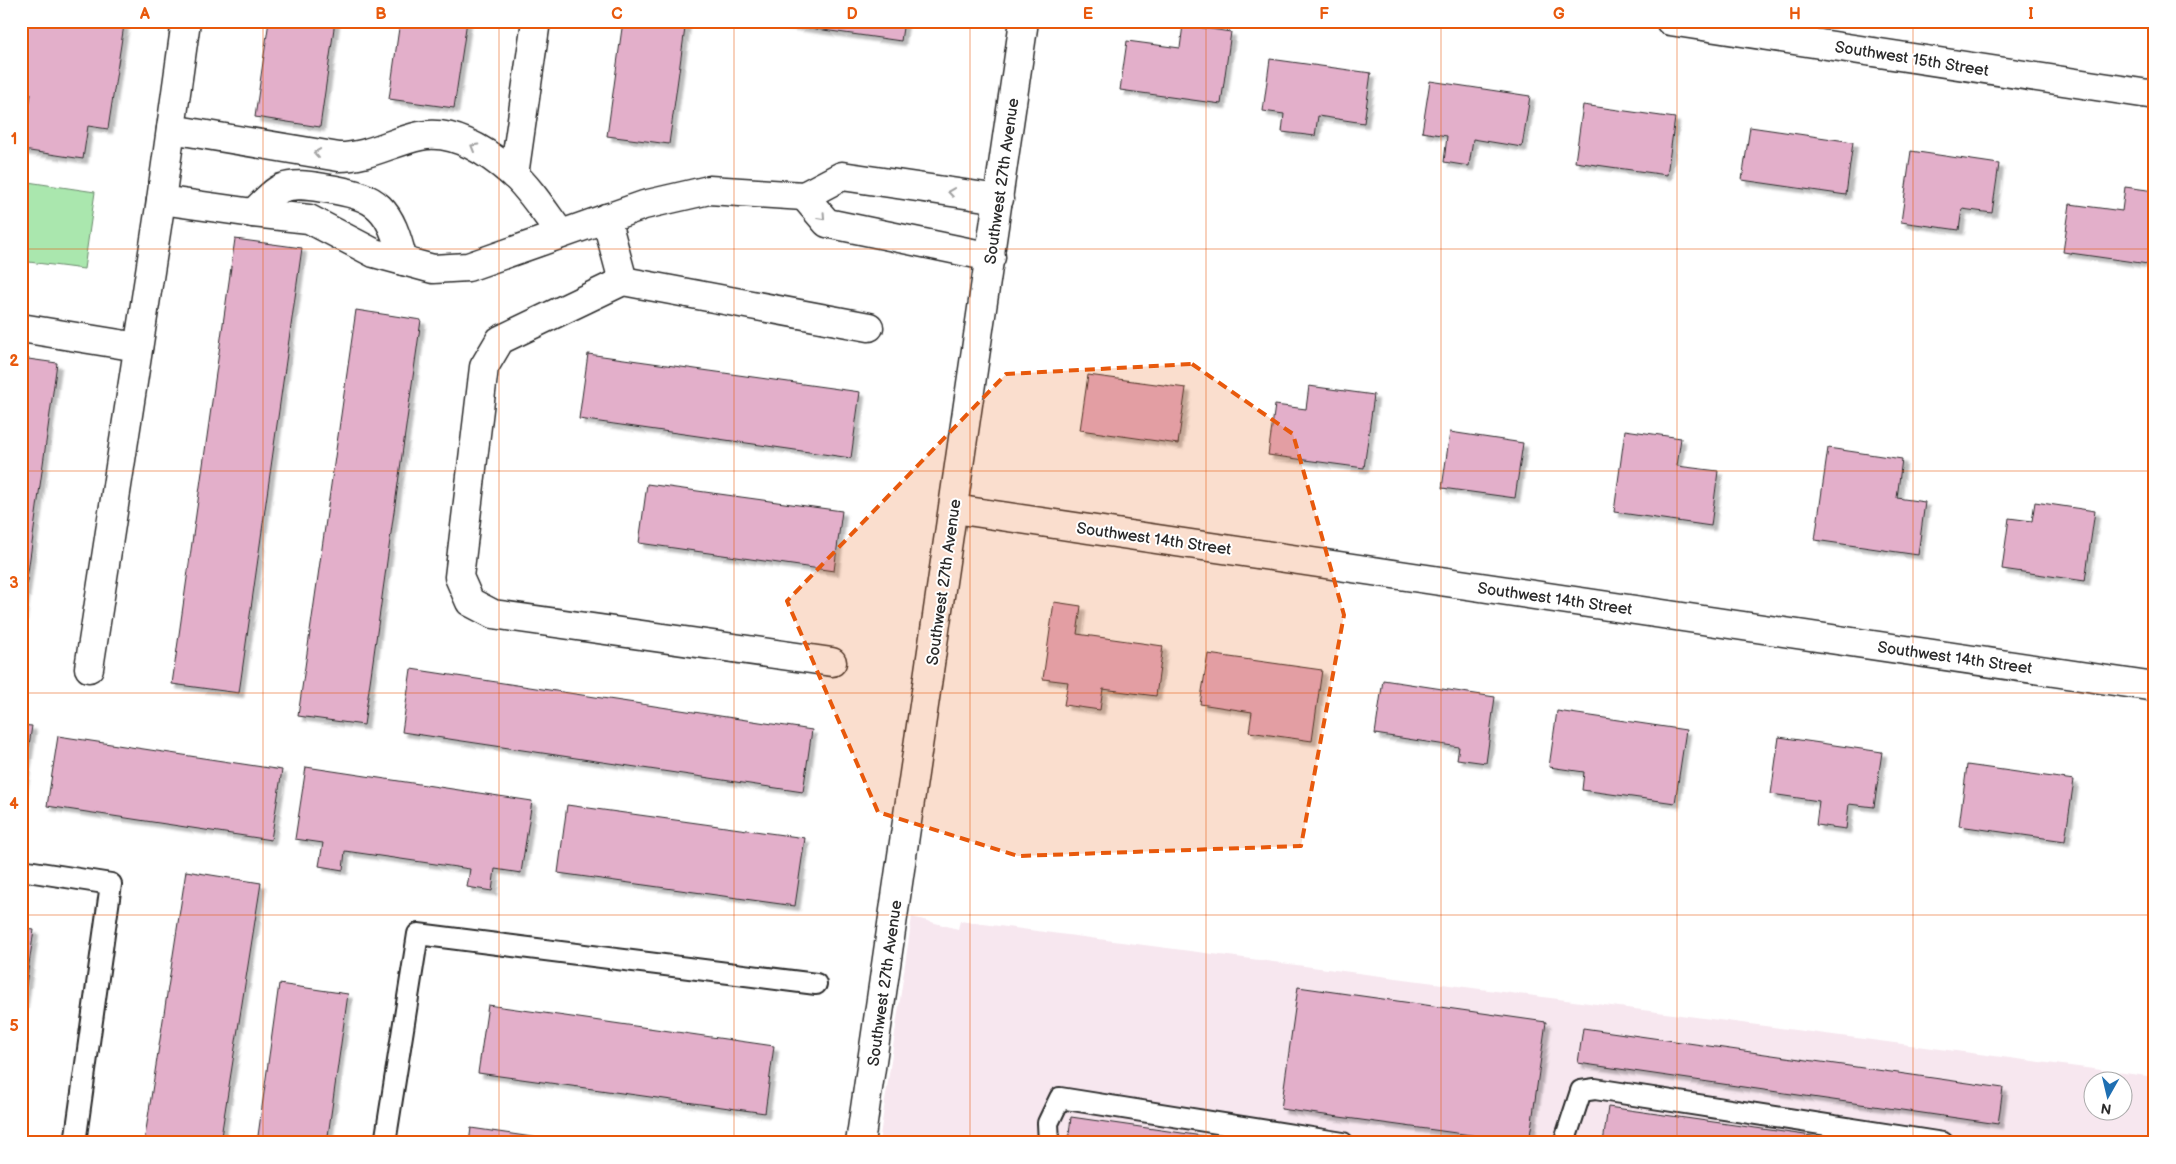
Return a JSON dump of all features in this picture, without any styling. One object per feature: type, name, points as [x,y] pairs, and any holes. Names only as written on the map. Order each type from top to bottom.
[{"type":"street","points":[[89,668],[161,200],[186,21]]},
{"type":"street","points":[[514,174],[536,21]]},
{"type":"street","name":"Southwest 27th Avenue","points":[[860,1143],[1024,21]]},
{"type":"street","name":"Southwest 15th Street","points":[[1670,21],[2155,95]]},
{"type":"street","points":[[171,129],[339,157],[361,155],[411,138],[432,135],[466,142],[514,174],[561,234]]},
{"type":"street","points":[[161,200],[309,219],[374,253],[433,269],[468,267],[644,204],[709,190],[804,196],[842,176],[999,199]]},
{"type":"street","points":[[253,213],[281,188],[305,185],[360,195],[372,200],[385,212],[396,232],[404,260]]},
{"type":"street","points":[[804,196],[827,223],[991,257]]},
{"type":"street","points":[[606,218],[624,281]]},
{"type":"street","points":[[832,662],[493,614],[470,602],[459,577],[484,367],[500,340],[624,281],[869,327]]},
{"type":"street","points":[[21,328],[138,347]]},
{"type":"street","name":"Southwest 14th Street","points":[[954,509],[2155,686]]},
{"type":"lane","points":[[21,870],[111,884],[75,1143]]},
{"type":"lane","points":[[385,1143],[418,934],[816,984]]},
{"type":"lane","points":[[1564,1143],[1581,1091],[1595,1089],[1943,1143]]},
{"type":"lane","points":[[1048,1143],[1048,1123],[1060,1098],[1343,1143]]},
{"type":"highlighted area","points":[[1192,364],[1293,434],[1344,615],[1301,846],[1018,856],[878,812],[787,601],[1006,374]]},
{"type":"shaded area","points":[[912,917],[958,929],[960,921],[2117,1072],[2084,1072],[2084,1122],[2134,1122],[2134,1074],[2155,1077],[2155,1105],[2149,1143],[879,1143]]},
{"type":"green space","points":[[21,181],[95,192],[84,269],[21,261]]},
{"type":"green space","points":[[2155,1105],[2155,1143],[2149,1143]]},
{"type":"building","points":[[21,21],[101,21],[124,25],[108,129],[88,126],[83,159],[23,150],[31,94],[21,92]]},
{"type":"building","points":[[269,21],[335,21],[320,127],[255,117]]},
{"type":"building","points":[[400,21],[467,21],[454,108],[389,99]]},
{"type":"building","points":[[623,21],[686,21],[669,144],[607,136]]},
{"type":"building","points":[[760,21],[904,21],[901,41]]},
{"type":"building","points":[[1183,25],[1231,32],[1221,104],[1120,90],[1127,41],[1180,48]]},
{"type":"building","points":[[1270,59],[1371,73],[1364,123],[1318,116],[1315,136],[1282,132],[1284,114],[1263,111]]},
{"type":"building","points":[[1430,81],[1530,96],[1522,147],[1473,139],[1469,166],[1444,162],[1447,136],[1422,132]]},
{"type":"building","points":[[1583,105],[1675,118],[1667,175],[1575,162]]},
{"type":"building","points":[[1750,127],[1853,142],[1846,195],[1742,180]]},
{"type":"building","points":[[1911,151],[1999,164],[1992,213],[1962,209],[1959,230],[1901,222]]},
{"type":"building","points":[[2125,187],[2155,191],[2155,265],[2063,252],[2070,204],[2122,211]]},
{"type":"building","points":[[235,239],[302,248],[239,693],[172,684]]},
{"type":"building","points":[[356,310],[421,320],[364,725],[298,716]]},
{"type":"building","points":[[588,354],[860,392],[851,458],[579,419]]},
{"type":"building","points":[[21,358],[57,363],[21,623]]},
{"type":"building","points":[[1088,375],[1186,388],[1178,444],[1080,430]]},
{"type":"building","points":[[1309,386],[1374,395],[1364,468],[1268,455],[1275,405],[1306,409]]},
{"type":"building","points":[[1625,430],[1681,438],[1677,466],[1718,471],[1711,526],[1614,512]]},
{"type":"building","points":[[1450,432],[1523,443],[1515,498],[1442,488]]},
{"type":"building","points":[[1828,448],[1902,459],[1897,498],[1925,502],[1918,555],[1815,540]]},
{"type":"building","points":[[647,484],[842,511],[834,571],[639,543]]},
{"type":"building","points":[[2035,502],[2095,511],[2085,581],[2002,569],[2009,518],[2032,521]]},
{"type":"building","points":[[1054,602],[1081,606],[1077,634],[1163,646],[1156,696],[1103,689],[1100,710],[1064,705],[1068,682],[1043,679]]},
{"type":"building","points":[[1208,654],[1322,670],[1312,741],[1249,732],[1252,712],[1200,704]]},
{"type":"building","points":[[411,669],[812,730],[803,792],[402,732]]},
{"type":"building","points":[[1383,680],[1495,697],[1486,763],[1457,759],[1459,747],[1375,734]]},
{"type":"building","points":[[1557,711],[1686,730],[1675,803],[1582,790],[1584,772],[1549,767]]},
{"type":"building","points":[[21,725],[32,726],[21,797]]},
{"type":"building","points":[[58,736],[282,770],[271,840],[47,806]]},
{"type":"building","points":[[1779,737],[1882,752],[1874,807],[1849,804],[1846,829],[1816,825],[1819,801],[1771,794]]},
{"type":"building","points":[[1967,765],[2074,780],[2065,841],[1959,826]]},
{"type":"building","points":[[306,767],[532,801],[521,873],[495,869],[492,891],[467,887],[470,869],[345,851],[343,870],[319,866],[323,843],[295,839]]},
{"type":"building","points":[[567,805],[805,838],[795,906],[558,873]]},
{"type":"building","points":[[186,871],[261,883],[220,1143],[144,1143]]},
{"type":"building","points":[[21,928],[34,930],[21,1019]]},
{"type":"building","points":[[279,984],[348,994],[327,1143],[257,1143]]},
{"type":"building","points":[[1298,987],[1546,1022],[1529,1143],[1281,1109]]},
{"type":"building","points":[[488,1005],[774,1046],[765,1113],[478,1073]]},
{"type":"building","points":[[1583,1028],[2003,1088],[1998,1124],[1578,1063]]},
{"type":"building","points":[[1608,1107],[1861,1143],[1603,1143]]},
{"type":"building","points":[[1071,1117],[1251,1143],[1068,1143]]},
{"type":"building","points":[[471,1128],[573,1143],[469,1143]]}]
